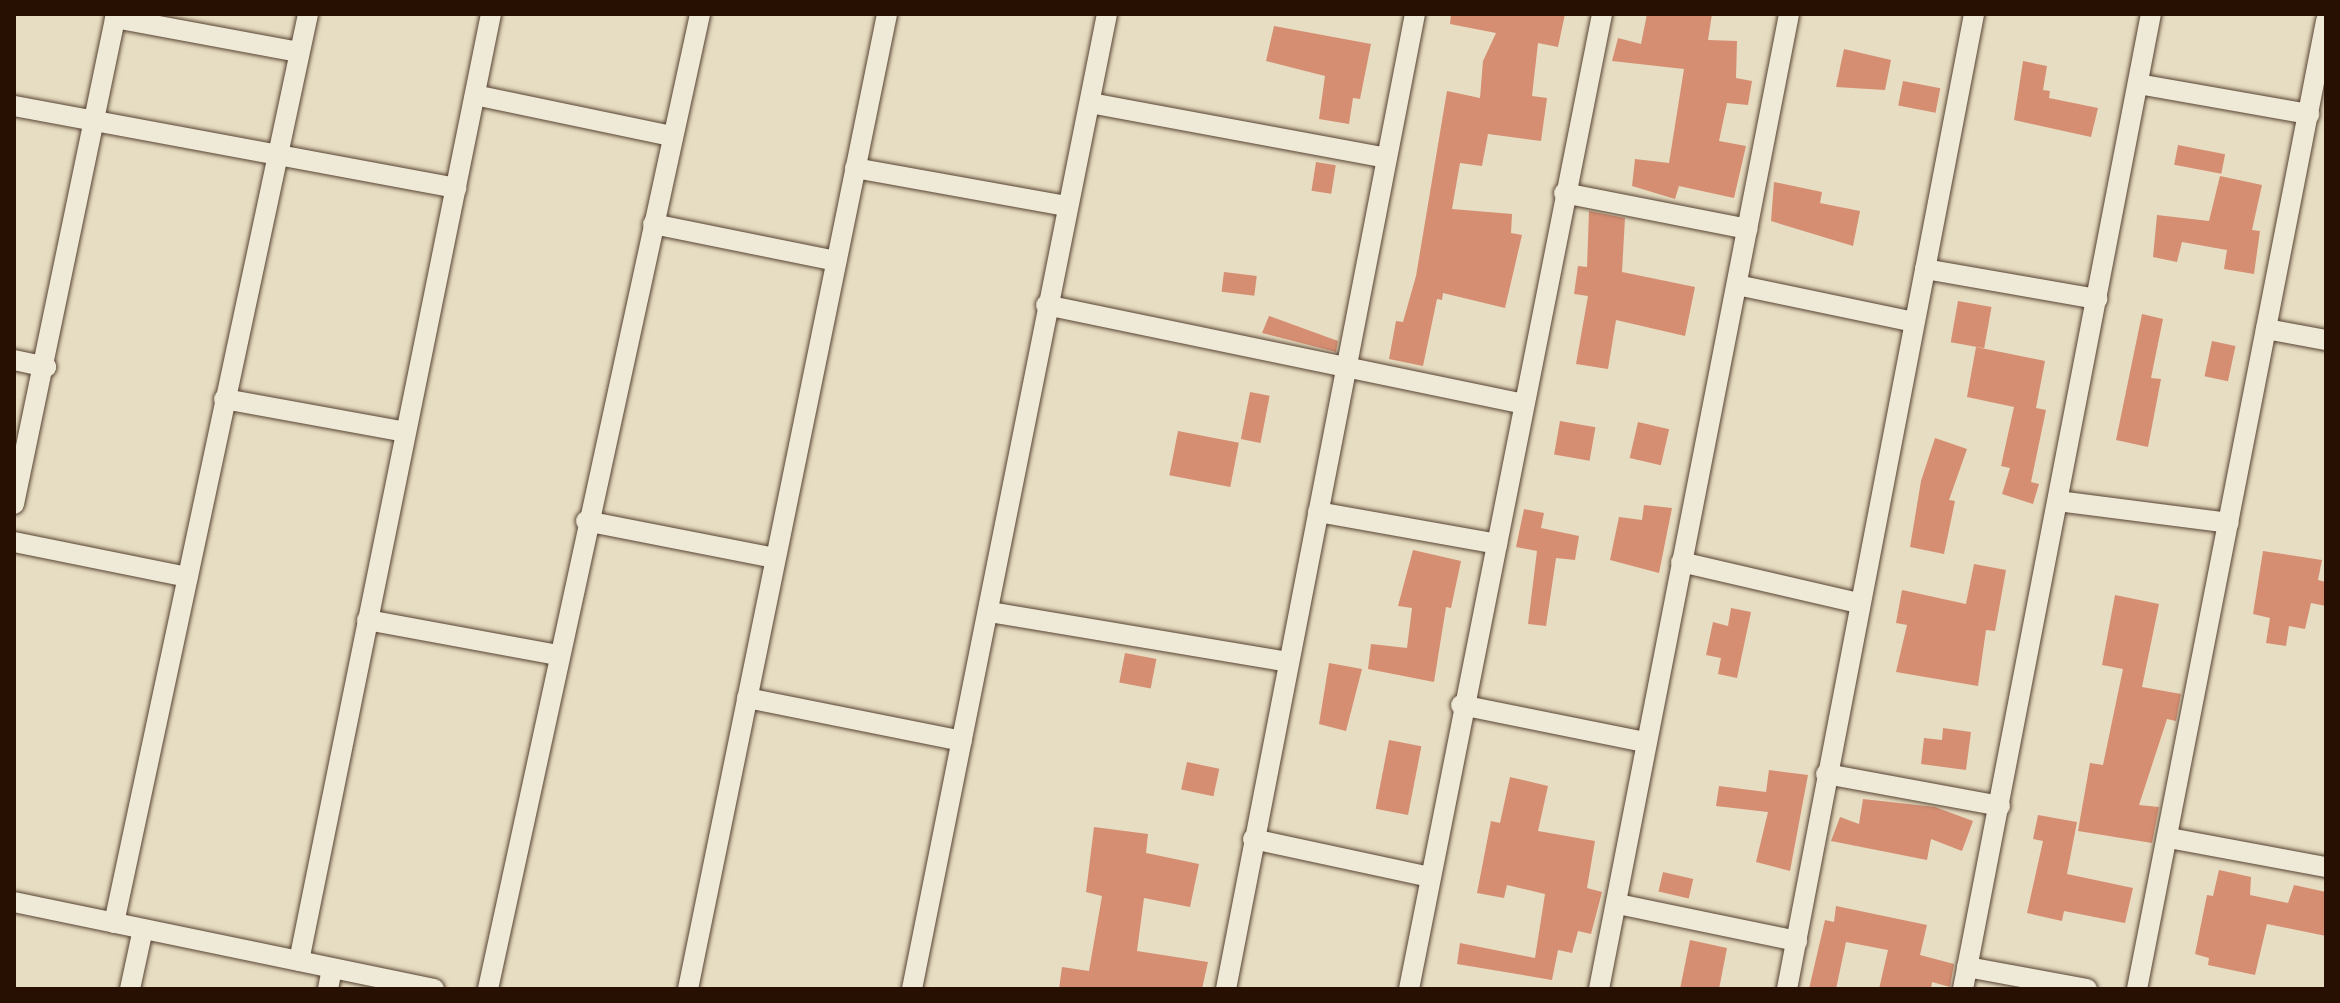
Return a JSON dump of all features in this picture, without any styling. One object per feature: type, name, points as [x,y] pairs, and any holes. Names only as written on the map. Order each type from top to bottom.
[{"type":"street","points":[[114,923],[308,14]]},
{"type":"street","points":[[299,961],[491,14]]},
{"type":"street","points":[[488,989],[586,521],[700,14]]},
{"type":"street","points":[[688,989],[887,14]]},
{"type":"street","points":[[912,989],[990,612],[1046,305],[1107,14]]},
{"type":"street","points":[[1226,989],[1415,14]]},
{"type":"street","points":[[1409,989],[1461,705],[1497,544],[1564,193],[1602,14]]},
{"type":"street","points":[[1599,989],[1789,14]]},
{"type":"street","points":[[1787,989],[1974,14]]},
{"type":"street","points":[[1963,989],[2151,14]]},
{"type":"street","points":[[14,504],[46,367],[115,16],[299,52]]},
{"type":"street","points":[[2137,989],[2169,838],[2326,21]]},
{"type":"street","points":[[2138,84],[2309,114]]},
{"type":"street","points":[[475,95],[672,136]]},
{"type":"street","points":[[1090,103],[1386,158]]},
{"type":"street","points":[[14,106],[456,188]]},
{"type":"street","points":[[855,168],[1067,206]]},
{"type":"street","points":[[1564,193],[1747,229]]},
{"type":"street","points":[[653,224],[836,261]]},
{"type":"street","points":[[1925,269],[2097,299]]},
{"type":"street","points":[[1737,285],[1914,322]]},
{"type":"street","points":[[1046,305],[1523,404]]},
{"type":"street","points":[[2266,329],[2326,340]]},
{"type":"street","points":[[14,360],[46,367]]},
{"type":"street","points":[[224,399],[405,432]]},
{"type":"street","points":[[2058,501],[2229,523]]},
{"type":"street","points":[[1318,512],[1497,544]]},
{"type":"street","points":[[586,521],[774,558]]},
{"type":"street","points":[[14,542],[187,577]]},
{"type":"street","points":[[1681,562],[1859,603]]},
{"type":"street","points":[[990,612],[1288,662]]},
{"type":"street","points":[[367,620],[558,655]]},
{"type":"street","points":[[747,698],[962,741]]},
{"type":"street","points":[[1461,705],[1645,742]]},
{"type":"street","points":[[1826,774],[2000,806]]},
{"type":"street","points":[[2169,838],[2326,867]]},
{"type":"street","points":[[1253,839],[1430,877]]},
{"type":"street","points":[[14,902],[434,989]]},
{"type":"street","points":[[1618,904],[1797,941]]},
{"type":"street","points":[[130,989],[143,929]]},
{"type":"street","points":[[1967,967],[2087,989]]},
{"type":"street","points":[[328,989],[332,968]]},
{"type":"building","points":[[1451,14],[1565,14],[1558,47],[1538,43],[1532,96],[1547,98],[1541,141],[1488,134],[1482,166],[1460,163],[1452,209],[1512,214],[1511,233],[1522,235],[1505,308],[1443,293],[1442,300],[1437,299],[1423,366],[1389,359],[1396,321],[1403,322],[1416,276],[1447,91],[1480,98],[1483,61],[1496,33],[1450,24]]},
{"type":"building","points":[[1647,14],[1712,14],[1708,40],[1737,41],[1736,78],[1752,81],[1748,105],[1727,103],[1719,141],[1746,146],[1734,198],[1679,186],[1675,199],[1632,186],[1635,159],[1669,163],[1684,69],[1612,61],[1618,38],[1641,44]]},
{"type":"building","points":[[1274,26],[1371,44],[1360,99],[1353,98],[1349,124],[1319,119],[1325,76],[1266,61]]},
{"type":"building","points":[[1844,49],[1891,60],[1885,90],[1836,87]]},
{"type":"building","points":[[2023,61],[2047,66],[2043,90],[2050,91],[2049,98],[2098,108],[2091,137],[2014,120]]},
{"type":"building","points":[[1903,81],[1940,88],[1936,113],[1898,106]]},
{"type":"building","points":[[2178,145],[2225,154],[2221,174],[2174,165]]},
{"type":"building","points":[[1316,162],[1336,165],[1331,194],[1311,191]]},
{"type":"building","points":[[2220,176],[2262,185],[2252,230],[2260,231],[2254,274],[2224,269],[2227,250],[2182,242],[2177,262],[2153,257],[2157,215],[2209,221]]},
{"type":"building","points":[[1774,182],[1822,192],[1820,203],[1860,211],[1853,246],[1771,221]]},
{"type":"building","points":[[1589,211],[1625,218],[1622,272],[1695,287],[1685,336],[1616,320],[1608,369],[1576,364],[1588,296],[1574,294],[1578,266],[1587,267]]},
{"type":"building","points":[[1224,272],[1257,276],[1254,296],[1222,292]]},
{"type":"building","points":[[1958,301],[1991,307],[1984,348],[1951,342]]},
{"type":"building","points":[[2142,314],[2163,319],[2151,378],[2161,379],[2148,447],[2116,440]]},
{"type":"building","points":[[1269,316],[1338,341],[1336,352],[1262,333]]},
{"type":"building","points":[[2212,341],[2235,346],[2228,381],[2205,376]]},
{"type":"building","points":[[1976,347],[2045,361],[2036,408],[2046,410],[2031,482],[2039,484],[2033,504],[2002,494],[2010,468],[2001,466],[2014,407],[1967,397]]},
{"type":"building","points":[[1250,392],[1270,396],[1260,443],[1241,439]]},
{"type":"building","points":[[1560,421],[1595,427],[1590,461],[1554,454]]},
{"type":"building","points":[[1638,422],[1669,429],[1661,465],[1630,458]]},
{"type":"building","points":[[1178,431],[1239,443],[1230,487],[1169,475]]},
{"type":"building","points":[[1935,438],[1967,449],[1949,500],[1955,501],[1944,554],[1910,547],[1921,481]]},
{"type":"building","points":[[1644,505],[1672,508],[1659,573],[1610,560],[1619,517],[1642,520]]},
{"type":"building","points":[[1524,509],[1544,513],[1541,528],[1579,536],[1575,560],[1556,558],[1546,626],[1528,624],[1537,551],[1516,547]]},
{"type":"building","points":[[1413,550],[1461,561],[1451,608],[1446,607],[1434,682],[1368,669],[1371,644],[1407,648],[1412,608],[1398,606]]},
{"type":"building","points":[[2263,551],[2322,560],[2318,580],[2326,582],[2326,606],[2311,603],[2305,629],[2289,626],[2286,646],[2266,643],[2270,618],[2253,614]]},
{"type":"building","points":[[1974,564],[2006,570],[1995,631],[1986,630],[1978,686],[1896,672],[1907,625],[1896,623],[1902,590],[1966,604]]},
{"type":"building","points":[[2115,595],[2159,604],[2142,687],[2181,694],[2176,721],[2167,719],[2139,805],[2159,807],[2152,843],[2078,831],[2090,763],[2103,765],[2123,669],[2102,665]]},
{"type":"building","points":[[1731,608],[1751,612],[1737,678],[1718,674],[1721,658],[1706,655],[1713,622],[1728,626]]},
{"type":"building","points":[[1125,653],[1156,659],[1151,689],[1119,682]]},
{"type":"building","points":[[1329,663],[1362,669],[1346,731],[1319,724]]},
{"type":"building","points":[[1943,728],[1971,732],[1966,770],[1921,764],[1924,738],[1942,740]]},
{"type":"building","points":[[1389,740],[1421,746],[1408,815],[1376,809]]},
{"type":"building","points":[[1187,762],[1219,769],[1213,796],[1181,789]]},
{"type":"building","points":[[1769,770],[1808,775],[1790,871],[1756,862],[1768,812],[1716,806],[1719,786],[1766,792]]},
{"type":"building","points":[[1510,777],[1548,786],[1538,831],[1595,841],[1587,888],[1602,892],[1591,934],[1578,931],[1572,953],[1558,950],[1552,980],[1457,964],[1460,943],[1535,958],[1545,894],[1507,885],[1504,898],[1477,893],[1491,821],[1500,823]]},
{"type":"building","points":[[1863,799],[1935,807],[1973,821],[1962,851],[1931,839],[1927,860],[1831,841],[1840,817],[1859,824]]},
{"type":"building","points":[[2038,815],[2077,822],[2067,874],[2133,888],[2125,923],[2064,911],[2062,921],[2027,913],[2043,841],[2033,839]]},
{"type":"building","points":[[1094,827],[1148,834],[1146,853],[1199,864],[1190,907],[1144,898],[1137,951],[1208,962],[1202,989],[1059,989],[1062,967],[1089,971],[1102,896],[1086,892]]},
{"type":"building","points":[[2219,870],[2251,877],[2250,895],[2288,903],[2294,885],[2326,892],[2326,936],[2267,924],[2255,975],[2208,965],[2209,958],[2195,954],[2207,895],[2213,896]]},
{"type":"building","points":[[1663,872],[1693,879],[1689,898],[1659,891]]},
{"type":"building","points":[[1836,906],[1927,925],[1920,955],[1954,964],[1950,987],[1932,982],[1931,989],[1879,989],[1888,950],[1846,942],[1836,989],[1809,989],[1825,920],[1834,922]]},
{"type":"building","points":[[1690,940],[1727,948],[1719,989],[1680,989]]}]
